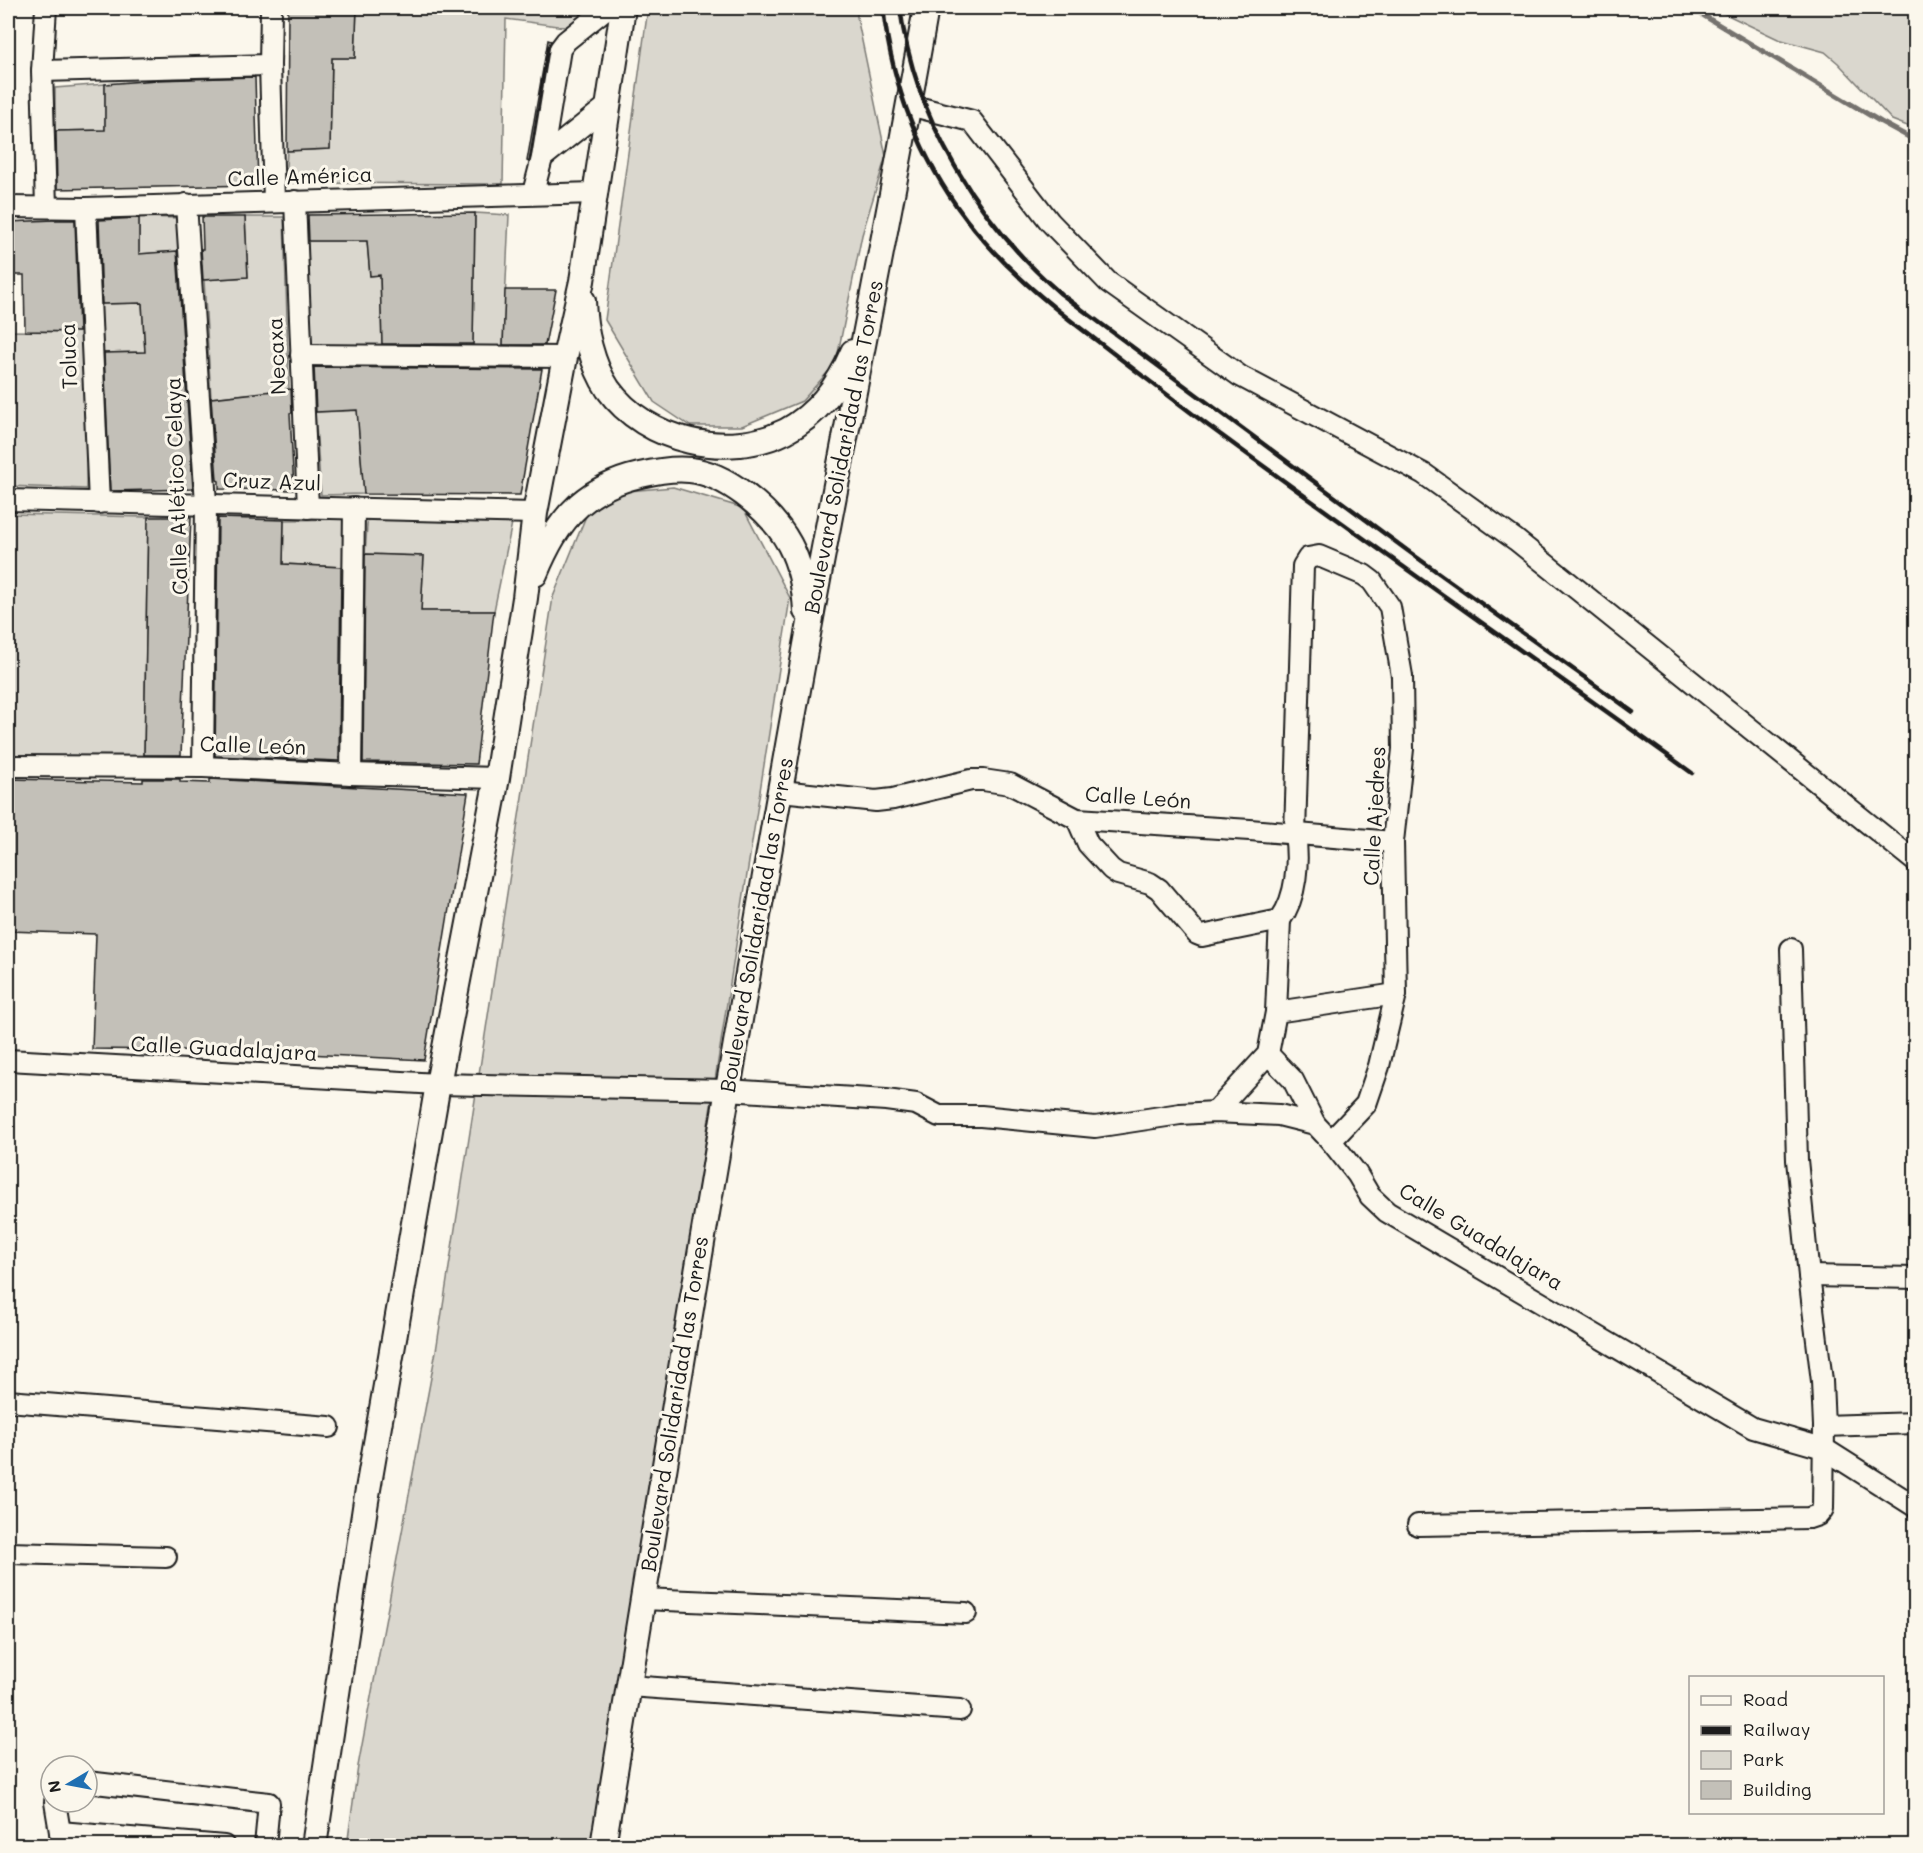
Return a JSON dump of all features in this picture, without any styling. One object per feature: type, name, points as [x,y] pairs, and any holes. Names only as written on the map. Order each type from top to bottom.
[{"type":"main road","points":[[314,1845],[366,1501],[438,1084],[497,778],[525,598],[535,513],[582,281],[623,8]]},
{"type":"main road","name":"Boulevard Solidaridad las Torres","points":[[603,1845],[727,1090],[807,640],[926,8]]},
{"type":"main road","points":[[582,281],[585,322],[593,355],[609,389],[622,404],[653,427],[680,438],[709,444],[728,445],[767,438],[786,431],[818,407],[831,393],[846,367],[871,300]]},
{"type":"main road","points":[[525,598],[544,552],[554,535],[565,519],[593,494],[632,477],[670,470],[692,470],[710,474],[739,490],[755,502],[781,528],[796,558],[802,578],[807,640]]},
{"type":"street","points":[[46,8],[42,71],[46,207]]},
{"type":"street","points":[[271,8],[270,65],[274,201]]},
{"type":"street","points":[[533,193],[542,158],[560,50],[566,41],[607,8]]},
{"type":"street","points":[[42,71],[270,65]]},
{"type":"street","points":[[909,105],[972,121],[1050,222],[1108,282],[1240,375],[1424,474],[1507,533],[1916,862]]},
{"type":"street","points":[[542,158],[607,106]]},
{"type":"street","name":"Calle América","points":[[8,207],[86,208],[533,193],[594,193]]},
{"type":"street","name":"Necaxa","points":[[294,201],[308,508]]},
{"type":"street","name":"Calle Atlético Celaya","points":[[186,204],[206,503],[202,767]]},
{"type":"street","name":"Toluca","points":[[86,208],[99,503]]},
{"type":"street","points":[[302,355],[565,357]]},
{"type":"street","name":"Cruz Azul","points":[[8,500],[206,503],[308,508],[535,513]]},
{"type":"street","points":[[351,774],[354,508]]},
{"type":"street","name":"Calle Ajedres","points":[[1295,834],[1304,562],[1308,558],[1319,556],[1364,575],[1372,581],[1390,607],[1402,676],[1403,749],[1393,843],[1396,994],[1379,1066],[1366,1104],[1331,1141]]},
{"type":"street","name":"Calle León","points":[[8,766],[202,767],[497,778]]},
{"type":"street","name":"Calle León","points":[[781,791],[876,801],[971,780],[983,780],[1010,784],[1077,819],[1393,843]]},
{"type":"street","points":[[1077,819],[1088,844],[1111,869],[1118,874],[1150,883],[1159,889],[1197,934],[1202,936],[1280,920]]},
{"type":"street","points":[[1215,1113],[1268,1054],[1276,1012],[1280,920],[1285,913],[1297,871],[1298,856],[1295,834]]},
{"type":"street","points":[[1418,1525],[1809,1518],[1818,1515],[1822,1509],[1824,1426],[1821,1362],[1797,1160],[1791,949]]},
{"type":"street","points":[[1276,1012],[1396,994]]},
{"type":"street","name":"Calle Guadalajara","points":[[1268,1054],[1293,1080],[1315,1124],[1357,1174],[1370,1196],[1387,1212],[1753,1428],[1823,1448],[1916,1507]]},
{"type":"street","name":"Calle Guadalajara","points":[[8,1060],[438,1084],[727,1090]]},
{"type":"street","points":[[727,1090],[886,1100],[916,1104],[939,1116],[981,1116],[1095,1127],[1180,1114],[1215,1113],[1279,1115],[1315,1124]]},
{"type":"street","points":[[1809,1276],[1916,1278]]},
{"type":"street","points":[[8,1401],[329,1426]]},
{"type":"street","points":[[1824,1426],[1916,1423]]},
{"type":"street","points":[[8,1553],[166,1557]]},
{"type":"street","points":[[643,1599],[966,1613]]},
{"type":"street","points":[[629,1686],[960,1710]]},
{"type":"street","points":[[99,1783],[269,1803],[265,1845]]},
{"type":"street","points":[[58,1814],[63,1839],[224,1845]]},
{"type":"green space","points":[[357,8],[584,8],[572,28],[506,19],[503,184],[285,183],[287,151],[330,149],[332,58],[355,58]]},
{"type":"green space","points":[[648,8],[857,8],[886,156],[862,235],[836,363],[802,401],[742,426],[690,426],[654,402],[605,320]]},
{"type":"green space","points":[[1713,8],[1915,8],[1915,129],[1892,120],[1825,52],[1778,39]]},
{"type":"green space","points":[[105,84],[105,130],[55,131],[55,88]]},
{"type":"green space","points":[[475,213],[509,215],[503,346],[473,346]]},
{"type":"green space","points":[[139,217],[179,218],[181,251],[139,254]]},
{"type":"green space","points":[[245,217],[284,217],[289,389],[211,398],[204,280],[248,277]]},
{"type":"green space","points":[[302,241],[367,241],[370,276],[380,275],[382,346],[305,347]]},
{"type":"green space","points":[[142,303],[145,352],[102,353],[101,304]]},
{"type":"green space","points":[[8,331],[88,332],[86,489],[8,486]]},
{"type":"green space","points":[[370,410],[359,431],[364,494],[321,495],[315,412]]},
{"type":"green space","points":[[673,487],[743,508],[790,598],[596,1845],[347,1846],[358,1766],[436,1351],[553,597],[595,494]]},
{"type":"green space","points":[[368,512],[512,523],[494,611],[421,611],[424,556],[365,554]]},
{"type":"green space","points":[[8,514],[148,517],[144,758],[8,755]]},
{"type":"green space","points":[[347,519],[345,567],[283,564],[284,520]]},
{"type":"building","points":[[288,8],[357,8],[355,58],[332,58],[330,149],[287,151]]},
{"type":"building","points":[[548,40],[551,41],[548,47],[529,162],[527,161]]},
{"type":"building","points":[[255,77],[258,185],[57,189],[56,131],[105,130],[105,84]]},
{"type":"building","points":[[475,213],[473,344],[382,344],[380,275],[370,276],[367,241],[309,241],[308,215]]},
{"type":"building","points":[[202,217],[245,217],[248,277],[203,280]]},
{"type":"building","points":[[139,218],[139,254],[177,251],[193,489],[110,491],[104,353],[145,352],[142,303],[102,304],[99,220]]},
{"type":"building","points":[[75,220],[79,332],[25,331],[24,275],[8,275],[8,222]]},
{"type":"building","points":[[505,290],[556,290],[545,345],[503,345]]},
{"type":"building","points":[[314,367],[542,369],[520,495],[364,494],[357,410],[316,412]]},
{"type":"building","points":[[291,389],[294,490],[219,489],[211,398]]},
{"type":"building","points":[[148,517],[191,517],[181,755],[144,755]]},
{"type":"building","points":[[218,518],[284,520],[283,564],[341,567],[339,761],[215,756]]},
{"type":"building","points":[[365,554],[424,556],[421,611],[494,611],[476,764],[363,762]]},
{"type":"building","points":[[8,779],[143,782],[143,779],[180,779],[180,782],[210,783],[210,779],[468,793],[424,1060],[249,1051],[92,1049],[96,934],[8,931]]},
{"type":"waterway","points":[[1691,8],[1916,141]]},
{"type":"railway","points":[[883,8],[893,64],[910,119],[921,145],[934,171],[966,219],[1011,269],[1061,313],[1206,424],[1692,773]]},
{"type":"railway","points":[[900,8],[908,49],[920,90],[935,128],[955,166],[977,201],[1003,234],[1061,294],[1408,551],[1633,712]]}]
